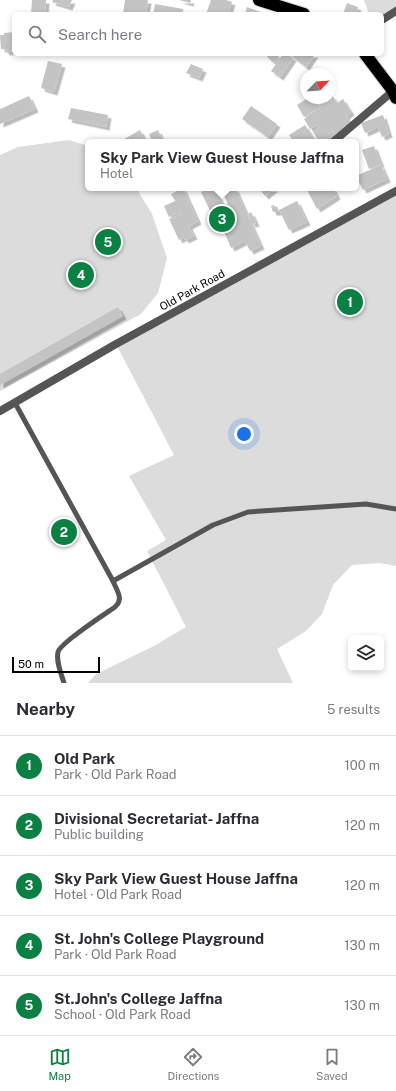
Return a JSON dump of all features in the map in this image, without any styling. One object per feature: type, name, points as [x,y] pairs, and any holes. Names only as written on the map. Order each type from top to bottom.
[{"type":"highway","points":[[259,0],[298,12]]},
{"type":"highway","points":[[366,56],[395,95]]},
{"type":"street","points":[[384,19],[396,12]]},
{"type":"street","points":[[337,139],[395,95]]},
{"type":"street","name":"Old Park Road","points":[[0,411],[116,344],[396,191]]},
{"type":"lane","points":[[15,403],[113,581],[120,598],[119,603],[66,642],[59,650],[58,659],[64,683]]},
{"type":"lane","points":[[113,581],[213,525],[248,512],[366,504],[396,509]]},
{"type":"shaded area","points":[[364,0],[396,0],[396,12],[384,20],[384,12],[368,12]]},
{"type":"shaded area","points":[[69,140],[85,145],[85,191],[138,191],[152,214],[167,258],[158,293],[141,314],[0,391],[0,155],[18,147]]},
{"type":"shaded area","points":[[396,191],[396,566],[380,563],[352,565],[333,585],[322,614],[306,631],[277,649],[293,683],[88,683],[96,674],[152,647],[186,627],[147,551],[166,540],[129,476],[174,455],[116,344]]},
{"type":"building","points":[[32,0],[46,0],[45,12],[31,12]]},
{"type":"building","points":[[53,0],[72,0],[69,7],[52,2]]},
{"type":"building","points":[[125,0],[148,0],[146,12],[123,12]]},
{"type":"building","points":[[179,0],[191,0],[190,3]]},
{"type":"building","points":[[211,0],[226,0],[232,2],[229,12],[207,12]]},
{"type":"building","points":[[347,3],[358,7],[357,12],[344,12]]},
{"type":"building","points":[[155,4],[183,9],[183,12],[153,12]]},
{"type":"building","points":[[247,7],[261,12],[246,12]]},
{"type":"building","points":[[12,32],[12,51],[6,52],[5,49],[1,49],[0,35],[4,35],[4,33]]},
{"type":"building","points":[[268,56],[279,56],[274,63]]},
{"type":"building","points":[[282,56],[290,56],[293,58],[280,77],[271,71]]},
{"type":"building","points":[[292,56],[314,56],[306,67]]},
{"type":"building","points":[[48,61],[62,64],[54,92],[41,88]]},
{"type":"building","points":[[191,64],[203,69],[199,78],[186,73]]},
{"type":"building","points":[[29,96],[35,109],[0,124],[0,109]]},
{"type":"building","points":[[343,99],[351,112],[346,116],[351,124],[328,139],[317,139],[313,132],[319,128],[317,125],[310,129],[304,119],[321,107],[320,104],[336,104],[336,101],[337,103]]},
{"type":"building","points":[[300,103],[318,104],[320,107],[304,117],[297,105]]},
{"type":"building","points":[[251,106],[277,124],[268,137],[242,119]]},
{"type":"building","points":[[71,108],[108,115],[106,127],[68,119]]},
{"type":"building","points":[[383,115],[389,134],[382,137],[378,127],[365,133],[361,123]]},
{"type":"building","points":[[305,125],[314,139],[292,139],[289,135]]},
{"type":"building","points":[[140,130],[144,139],[124,139]]},
{"type":"building","points":[[158,130],[162,139],[151,139],[149,134]]},
{"type":"building","points":[[374,146],[381,164],[369,169],[362,150]]},
{"type":"building","points":[[381,165],[387,179],[363,190],[359,182],[359,175]]},
{"type":"building","points":[[177,191],[184,191],[198,221],[189,226],[194,236],[185,240],[184,237],[179,240],[169,219],[181,214],[180,212],[169,217],[164,206],[175,201],[171,194]]},
{"type":"building","points":[[216,191],[223,206],[228,204],[222,191],[236,191],[261,246],[250,251],[245,241],[231,248],[222,227],[219,229],[201,192]]},
{"type":"building","points":[[261,191],[271,191],[265,196]]},
{"type":"building","points":[[308,191],[334,191],[337,196],[317,209]]},
{"type":"building","points":[[297,201],[307,222],[289,230],[279,210]]},
{"type":"building","points":[[274,205],[275,207],[277,206],[279,212],[273,212],[271,206]]},
{"type":"building","points":[[251,212],[256,223],[252,224],[248,214]]},
{"type":"building","points":[[118,307],[123,316],[0,385],[0,374]]},
{"type":"place","name":"Sky Park View Guest House Jaffna","points":[[222,219]]},
{"type":"place","name":"St.John's College Jaffna","points":[[108,242]]},
{"type":"place","name":"St. John's College Playground","points":[[81,275]]},
{"type":"place","name":"Old Park","points":[[350,302]]},
{"type":"place","name":"Divisional Secretariat- Jaffna","points":[[64,532]]}]
